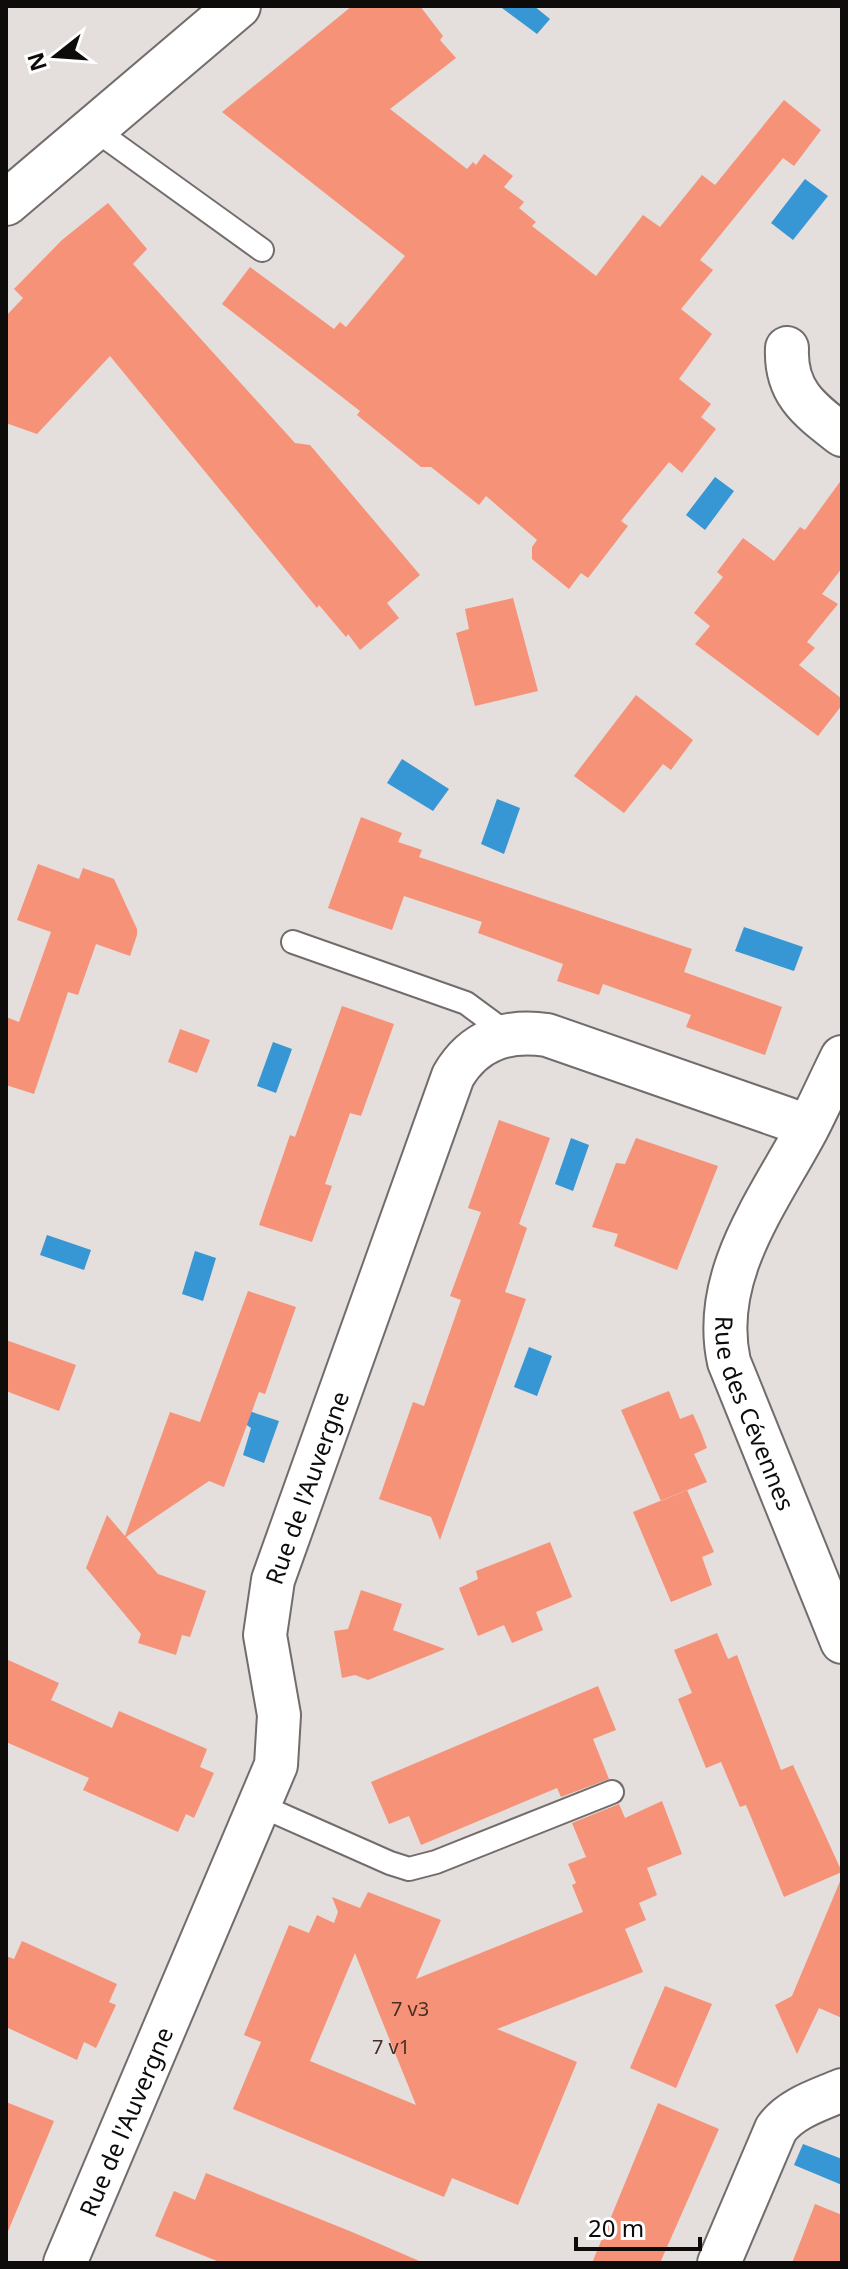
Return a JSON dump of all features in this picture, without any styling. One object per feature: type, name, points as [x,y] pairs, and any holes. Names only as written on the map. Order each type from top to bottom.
[{"type":"street","points":[[6,203],[238,6]]},
{"type":"street","points":[[787,348],[788,369],[797,395],[805,407],[842,435]]},
{"type":"street","name":"Rue de l'Auvergne","points":[[65,2263],[276,1765],[280,1740],[276,1691],[265,1635],[273,1580],[453,1076],[473,1050],[495,1038],[508,1034],[547,1035],[807,1128]]},
{"type":"street","name":"Rue des Cévennes","points":[[839,1627],[729,1362],[724,1330],[735,1262],[842,1057]]},
{"type":"street","points":[[719,2263],[776,2129],[794,2112],[842,2090]]},
{"type":"lane","points":[[94,129],[262,250]]},
{"type":"lane","points":[[293,942],[466,1003],[508,1034]]},
{"type":"lane","points":[[259,1805],[409,1869],[612,1792]]},
{"type":"water","points":[[534,6],[550,19],[537,34],[502,8]]},
{"type":"water","points":[[805,179],[828,196],[793,240],[771,223]]},
{"type":"water","points":[[715,477],[734,491],[705,530],[686,515]]},
{"type":"water","points":[[402,759],[449,789],[433,811],[387,783]]},
{"type":"water","points":[[497,799],[520,808],[504,854],[481,844]]},
{"type":"water","points":[[744,927],[803,947],[794,971],[735,951]]},
{"type":"water","points":[[273,1042],[292,1049],[276,1093],[257,1086]]},
{"type":"water","points":[[571,1138],[589,1145],[573,1191],[555,1184]]},
{"type":"water","points":[[47,1235],[91,1250],[84,1270],[40,1255]]},
{"type":"water","points":[[195,1251],[216,1258],[203,1301],[182,1294]]},
{"type":"water","points":[[529,1347],[552,1356],[537,1396],[514,1387]]},
{"type":"water","points":[[249,1411],[279,1421],[264,1463],[243,1455],[251,1428],[244,1423]]},
{"type":"water","points":[[803,2144],[842,2159],[842,2185],[794,2165]]},
{"type":"building","points":[[352,6],[420,6],[443,36],[440,40],[456,58],[390,109],[467,169],[473,162],[476,165],[484,154],[513,176],[504,187],[524,202],[519,208],[536,222],[532,226],[596,276],[643,215],[660,227],[702,175],[715,185],[784,100],[821,130],[794,166],[783,158],[700,260],[713,270],[681,309],[712,334],[679,379],[711,404],[701,417],[716,429],[682,473],[669,462],[621,521],[628,526],[588,578],[581,573],[569,589],[532,559],[532,547],[537,540],[486,496],[479,505],[431,467],[421,467],[357,415],[360,411],[222,304],[250,267],[334,329],[340,322],[346,327],[405,256],[222,112]]},
{"type":"building","points":[[108,203],[147,249],[133,264],[295,443],[310,445],[420,575],[387,603],[399,618],[360,650],[319,605],[317,608],[110,356],[37,434],[6,423],[6,316],[23,298],[14,289],[62,240]]},
{"type":"building","points":[[842,479],[842,568],[822,594],[838,604],[807,642],[815,648],[799,665],[842,699],[842,705],[818,736],[695,644],[710,626],[694,613],[723,577],[717,572],[743,538],[774,561],[800,527],[805,530]]},
{"type":"building","points":[[513,598],[538,691],[475,706],[456,633],[469,629],[465,609]]},
{"type":"building","points":[[636,695],[693,740],[671,770],[663,764],[624,813],[574,776]]},
{"type":"building","points":[[361,817],[402,833],[398,842],[422,850],[419,857],[692,949],[684,972],[782,1007],[765,1055],[686,1027],[691,1015],[603,984],[599,995],[557,981],[563,964],[478,933],[482,922],[404,896],[392,930],[328,908]]},
{"type":"building","points":[[38,864],[79,879],[83,868],[114,879],[137,935],[130,956],[96,944],[78,995],[68,992],[34,1094],[6,1085],[6,1017],[19,1022],[51,932],[17,920]]},
{"type":"building","points":[[342,1006],[394,1024],[361,1116],[350,1113],[325,1184],[332,1186],[312,1242],[259,1225],[290,1135],[295,1137]]},
{"type":"building","points":[[180,1029],[210,1040],[197,1073],[168,1062]]},
{"type":"building","points":[[499,1120],[550,1138],[519,1224],[527,1228],[505,1292],[526,1299],[440,1540],[431,1517],[379,1499],[413,1402],[424,1406],[461,1300],[450,1296],[481,1212],[468,1208]]},
{"type":"building","points":[[636,1138],[718,1166],[677,1270],[614,1246],[618,1234],[592,1227],[616,1163],[625,1164]]},
{"type":"building","points":[[248,1291],[296,1307],[265,1394],[259,1392],[224,1487],[209,1481],[126,1537],[158,1574],[206,1591],[190,1637],[182,1635],[176,1655],[138,1643],[141,1634],[86,1568],[107,1515],[125,1536],[170,1412],[200,1422]]},
{"type":"building","points":[[6,1340],[76,1365],[59,1411],[6,1391]]},
{"type":"building","points":[[669,1391],[680,1419],[693,1414],[701,1432],[707,1448],[694,1454],[707,1482],[661,1501],[621,1410]]},
{"type":"building","points":[[687,1490],[714,1552],[702,1557],[712,1585],[671,1602],[633,1512]]},
{"type":"building","points":[[550,1542],[572,1597],[536,1612],[543,1630],[512,1643],[504,1625],[478,1636],[459,1588],[478,1579],[476,1571]]},
{"type":"building","points":[[361,1590],[402,1604],[393,1630],[445,1649],[368,1680],[355,1675],[342,1678],[334,1631],[348,1629]]},
{"type":"building","points":[[717,1633],[728,1659],[737,1655],[781,1770],[793,1765],[842,1872],[784,1897],[746,1805],[740,1807],[721,1762],[706,1768],[678,1699],[692,1693],[674,1650]]},
{"type":"building","points":[[6,1659],[59,1683],[51,1700],[112,1728],[119,1711],[207,1749],[200,1767],[214,1773],[194,1818],[186,1814],[178,1832],[83,1790],[89,1778],[6,1742]]},
{"type":"building","points":[[598,1686],[616,1730],[593,1739],[609,1779],[561,1797],[557,1788],[421,1845],[409,1816],[389,1824],[371,1782]]},
{"type":"building","points":[[662,1801],[682,1854],[647,1868],[657,1895],[639,1903],[646,1920],[625,1929],[643,1972],[497,2029],[577,2062],[518,2205],[452,2178],[444,2197],[233,2109],[261,2042],[244,2035],[289,1925],[309,1933],[317,1915],[334,1923],[338,1912],[332,1897],[360,1908],[368,1892],[441,1920],[416,1979],[583,1912],[572,1885],[576,1883],[568,1864],[586,1857],[572,1823],[619,1804],[625,1818]],"holes":[[[355,1953],[416,2105],[310,2061]]]},
{"type":"building","points":[[841,1879],[842,2018],[819,2008],[797,2054],[775,2005],[792,1996]]},
{"type":"building","points":[[22,1941],[117,1984],[109,2002],[116,2005],[96,2048],[84,2042],[77,2060],[6,2027],[6,1956],[14,1959]]},
{"type":"building","points":[[665,1986],[712,2004],[676,2088],[630,2068]]},
{"type":"building","points":[[6,2102],[54,2121],[6,2236]]},
{"type":"building","points":[[658,2103],[719,2129],[660,2263],[592,2263]]},
{"type":"building","points":[[206,2173],[424,2263],[222,2263],[155,2236],[174,2191],[195,2200]]},
{"type":"building","points":[[815,2204],[842,2215],[842,2263],[792,2263]]}]
